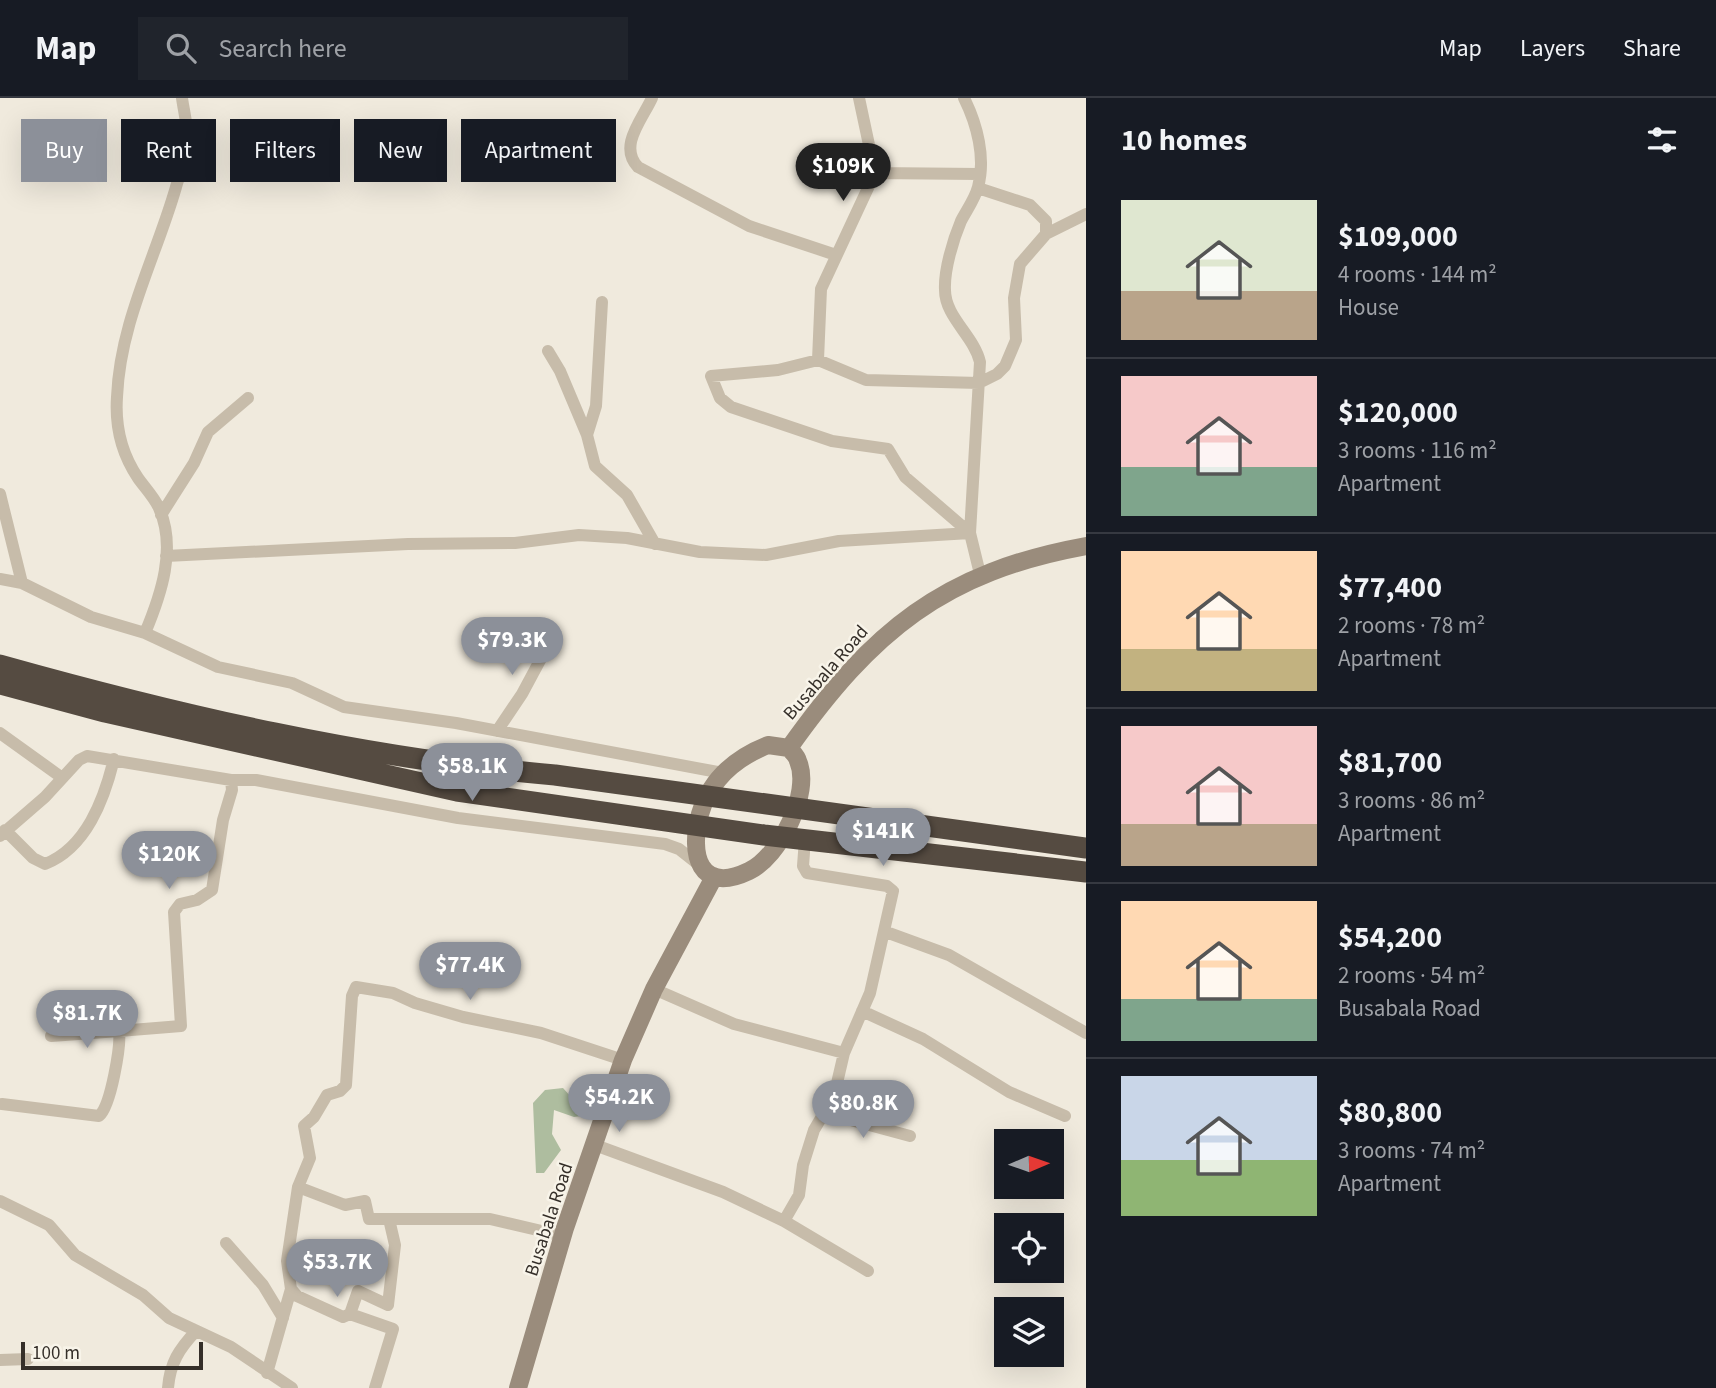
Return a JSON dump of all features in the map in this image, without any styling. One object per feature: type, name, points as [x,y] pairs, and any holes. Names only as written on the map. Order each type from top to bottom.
[{"type":"highway","points":[[0,665],[108,695],[371,752],[472,768],[555,775],[1086,848]]},
{"type":"highway","points":[[0,684],[132,718],[457,791],[697,826],[1086,872]]},
{"type":"street","points":[[145,632],[163,580],[166,556],[161,515],[121,445],[116,418],[117,393],[127,326],[168,215],[186,154],[187,134],[182,98]]},
{"type":"street","points":[[652,98],[628,146],[629,155],[638,167],[749,226],[836,255]]},
{"type":"street","points":[[818,360],[819,299],[836,255],[875,173],[859,98]]},
{"type":"street","points":[[964,98],[972,114],[980,147],[979,181],[959,226],[944,292],[948,304],[978,352],[979,383],[970,533],[979,574]]},
{"type":"street","points":[[875,173],[979,181],[1030,205],[1046,221],[1046,234]]},
{"type":"street","points":[[970,533],[905,477],[888,449],[832,441],[731,407],[720,398],[711,376],[778,370],[818,360],[873,381],[979,383],[998,374],[1011,356],[1016,340],[1014,298],[1020,264],[1046,234],[1086,214]]},
{"type":"street","points":[[587,435],[596,406],[602,302]]},
{"type":"street","points":[[548,351],[560,371],[587,435],[595,466],[627,495],[655,544]]},
{"type":"street","points":[[161,515],[194,463],[208,432],[248,398]]},
{"type":"street","points":[[0,494],[22,583]]},
{"type":"street","points":[[166,556],[408,544],[515,544],[579,535],[607,536],[700,552],[766,555],[839,541],[970,533]]},
{"type":"street","name":"Busabala Road","points":[[789,748],[816,709],[868,650],[932,601],[979,574],[1011,562],[1086,546]]},
{"type":"street","points":[[0,579],[22,583],[92,617],[145,632],[218,667],[292,683],[344,707],[496,731],[723,773]]},
{"type":"street","points":[[496,731],[522,694],[552,638]]},
{"type":"street","points":[[0,733],[61,777]]},
{"type":"street","points":[[114,759],[106,791],[81,837],[64,856],[45,864],[33,858],[3,833],[87,756],[114,759],[231,780],[256,780],[458,818],[664,845],[679,849],[714,877],[729,877],[749,871],[764,861],[783,837],[796,808],[801,785],[799,762],[789,748],[768,745],[745,754],[723,773],[705,796],[694,849],[698,864]]},
{"type":"street","points":[[51,1036],[181,1026],[174,912],[180,904],[197,900],[212,890],[223,820],[232,790],[231,780]]},
{"type":"street","points":[[784,1221],[799,1195],[805,1157],[814,1130],[834,1096],[844,1054],[862,1011],[886,932],[892,897],[891,888],[807,873],[803,866],[805,839]]},
{"type":"street","name":"Busabala Road","points":[[518,1388],[563,1236],[623,1060],[654,989],[714,877]]},
{"type":"street","points":[[886,932],[949,955],[1086,1033]]},
{"type":"street","points":[[267,1373],[291,1289],[287,1261],[299,1186],[310,1158],[304,1126],[314,1117],[327,1095],[345,1085],[352,996],[356,987],[393,993],[415,1003],[463,1017],[541,1033],[623,1060]]},
{"type":"street","points":[[654,989],[734,1024],[844,1054]]},
{"type":"street","points":[[862,1011],[923,1039],[1009,1093],[1065,1116]]},
{"type":"street","points":[[2,1104],[99,1116],[107,1107],[111,1093],[119,1031]]},
{"type":"street","points":[[825,1113],[910,1136]]},
{"type":"street","points":[[595,1145],[723,1192],[784,1221],[868,1271]]},
{"type":"street","points":[[299,1186],[345,1205],[365,1200],[369,1219],[490,1219],[563,1236]]},
{"type":"street","points":[[0,1200],[49,1225],[75,1255],[121,1280],[169,1318],[231,1348],[292,1388]]},
{"type":"street","points":[[350,1314],[358,1291],[388,1305],[395,1245],[389,1219]]},
{"type":"street","points":[[226,1243],[263,1284],[284,1318]]},
{"type":"street","points":[[291,1289],[297,1296],[343,1317],[350,1314],[393,1329],[375,1388]]},
{"type":"street","points":[[168,1388],[172,1364],[180,1348],[195,1331]]},
{"type":"street","points":[[0,1360],[28,1359]]},
{"type":"green space","points":[[563,1088],[581,1108],[581,1116],[574,1117],[554,1110],[552,1134],[561,1150],[544,1173],[536,1173],[533,1103],[545,1090]]}]
